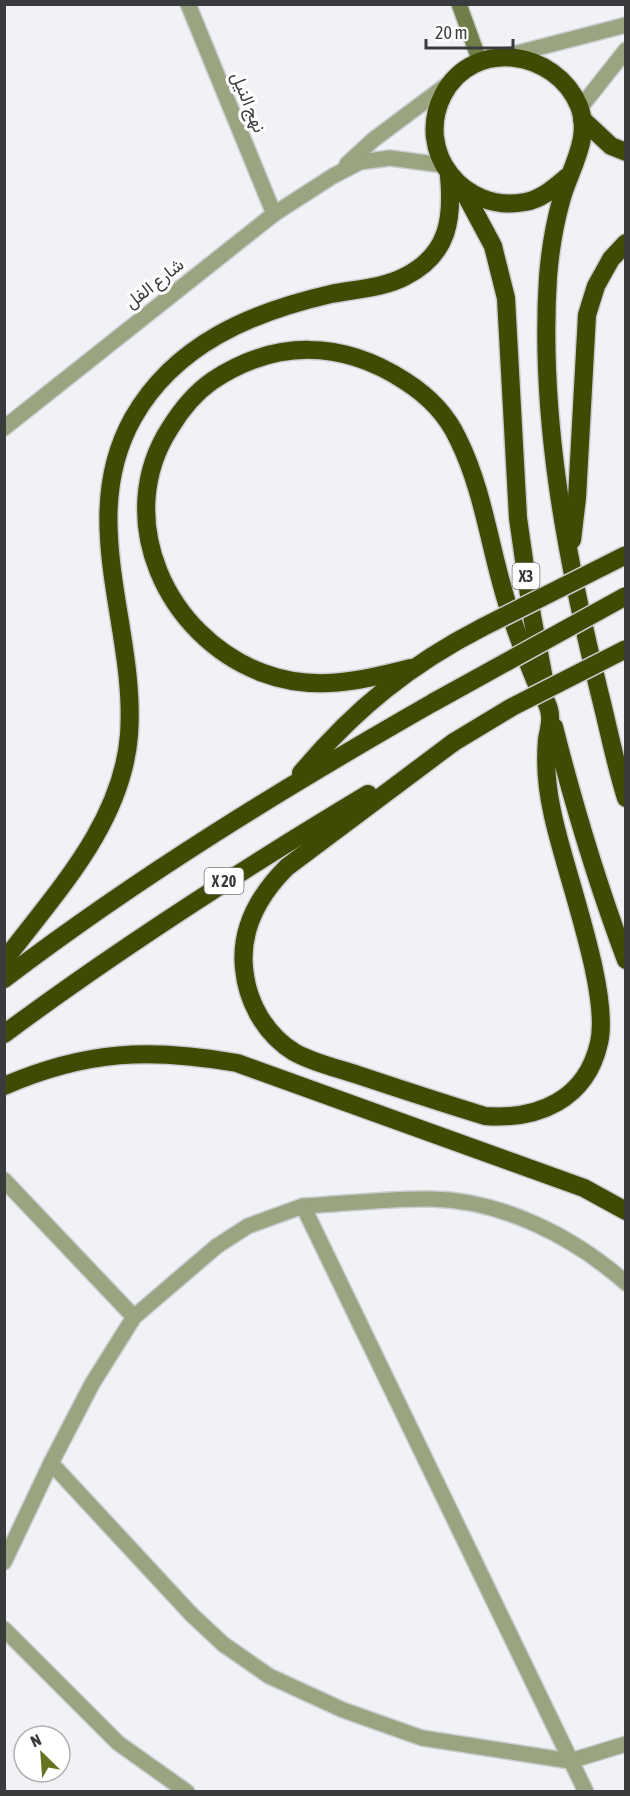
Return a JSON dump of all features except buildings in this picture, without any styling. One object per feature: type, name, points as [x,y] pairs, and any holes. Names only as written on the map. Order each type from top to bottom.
[{"type":"highway","points":[[4,961],[81,859],[104,821],[120,780],[129,736],[129,692],[109,554],[107,508],[115,461],[133,418],[160,380],[186,356],[235,324],[311,298],[387,284],[406,276],[424,264],[437,249],[447,230],[452,210],[451,176],[435,142],[436,117],[444,94],[460,75],[480,62],[504,57],[528,59],[551,69],[568,86],[581,113],[611,146],[626,152]]},
{"type":"highway","points":[[581,113],[582,139],[577,159],[567,177],[549,263],[547,367],[554,451],[569,556],[584,629],[626,798]]},
{"type":"highway","points":[[451,176],[482,200],[505,205],[528,202],[549,192],[567,177]]},
{"type":"highway","name":"X3","points":[[451,176],[493,246],[506,298],[518,518],[532,616],[551,713],[573,804],[601,893],[626,960]]},
{"type":"highway","points":[[569,556],[577,498],[586,315],[596,286],[611,259],[626,243]]},
{"type":"highway","points":[[411,668],[352,683],[322,684],[292,681],[264,674],[237,661],[212,644],[190,624],[172,600],[158,574],[149,546],[144,517],[148,479],[160,442],[181,410],[209,383],[242,364],[278,352],[316,349],[354,356],[386,369],[415,388],[440,411],[458,438],[488,525],[508,607],[551,713],[547,740],[548,795],[595,980],[600,1040],[592,1064],[578,1086],[559,1102],[535,1114],[510,1118],[485,1116],[294,1052],[262,1022],[245,982],[243,960],[245,939],[255,909],[272,882],[287,867],[454,742]]},
{"type":"highway","points":[[292,783],[346,721],[411,668],[483,627],[626,555]]},
{"type":"highway","name":"X 20","points":[[4,979],[129,888],[292,783],[626,596]]},
{"type":"highway","name":"X 20","points":[[4,1034],[147,931],[234,874],[512,707],[626,649]]},
{"type":"highway","points":[[4,1086],[89,1058],[139,1053],[188,1055],[237,1063],[584,1188],[626,1211]]},
{"type":"street","name":"نهج النيل","points":[[189,4],[274,214]]},
{"type":"street","points":[[459,4],[480,62]]},
{"type":"street","points":[[504,57],[626,25]]},
{"type":"street","points":[[581,113],[626,50]]},
{"type":"street","points":[[333,176],[373,140],[460,75]]},
{"type":"street","points":[[333,176],[360,162],[390,158],[451,176]]},
{"type":"street","name":"شارع الفل","points":[[7,420],[274,214],[333,176]]},
{"type":"street","points":[[4,1180],[134,1317]]},
{"type":"street","points":[[4,1562],[92,1384],[134,1317],[217,1246],[248,1226],[303,1206],[433,1199],[474,1204],[551,1231],[584,1251],[626,1283]]},
{"type":"street","points":[[303,1206],[585,1791]]},
{"type":"street","points":[[51,1463],[191,1614],[223,1644],[269,1676],[343,1710],[422,1738],[570,1761],[626,1744]]},
{"type":"street","points":[[4,1629],[118,1743],[187,1791]]}]
